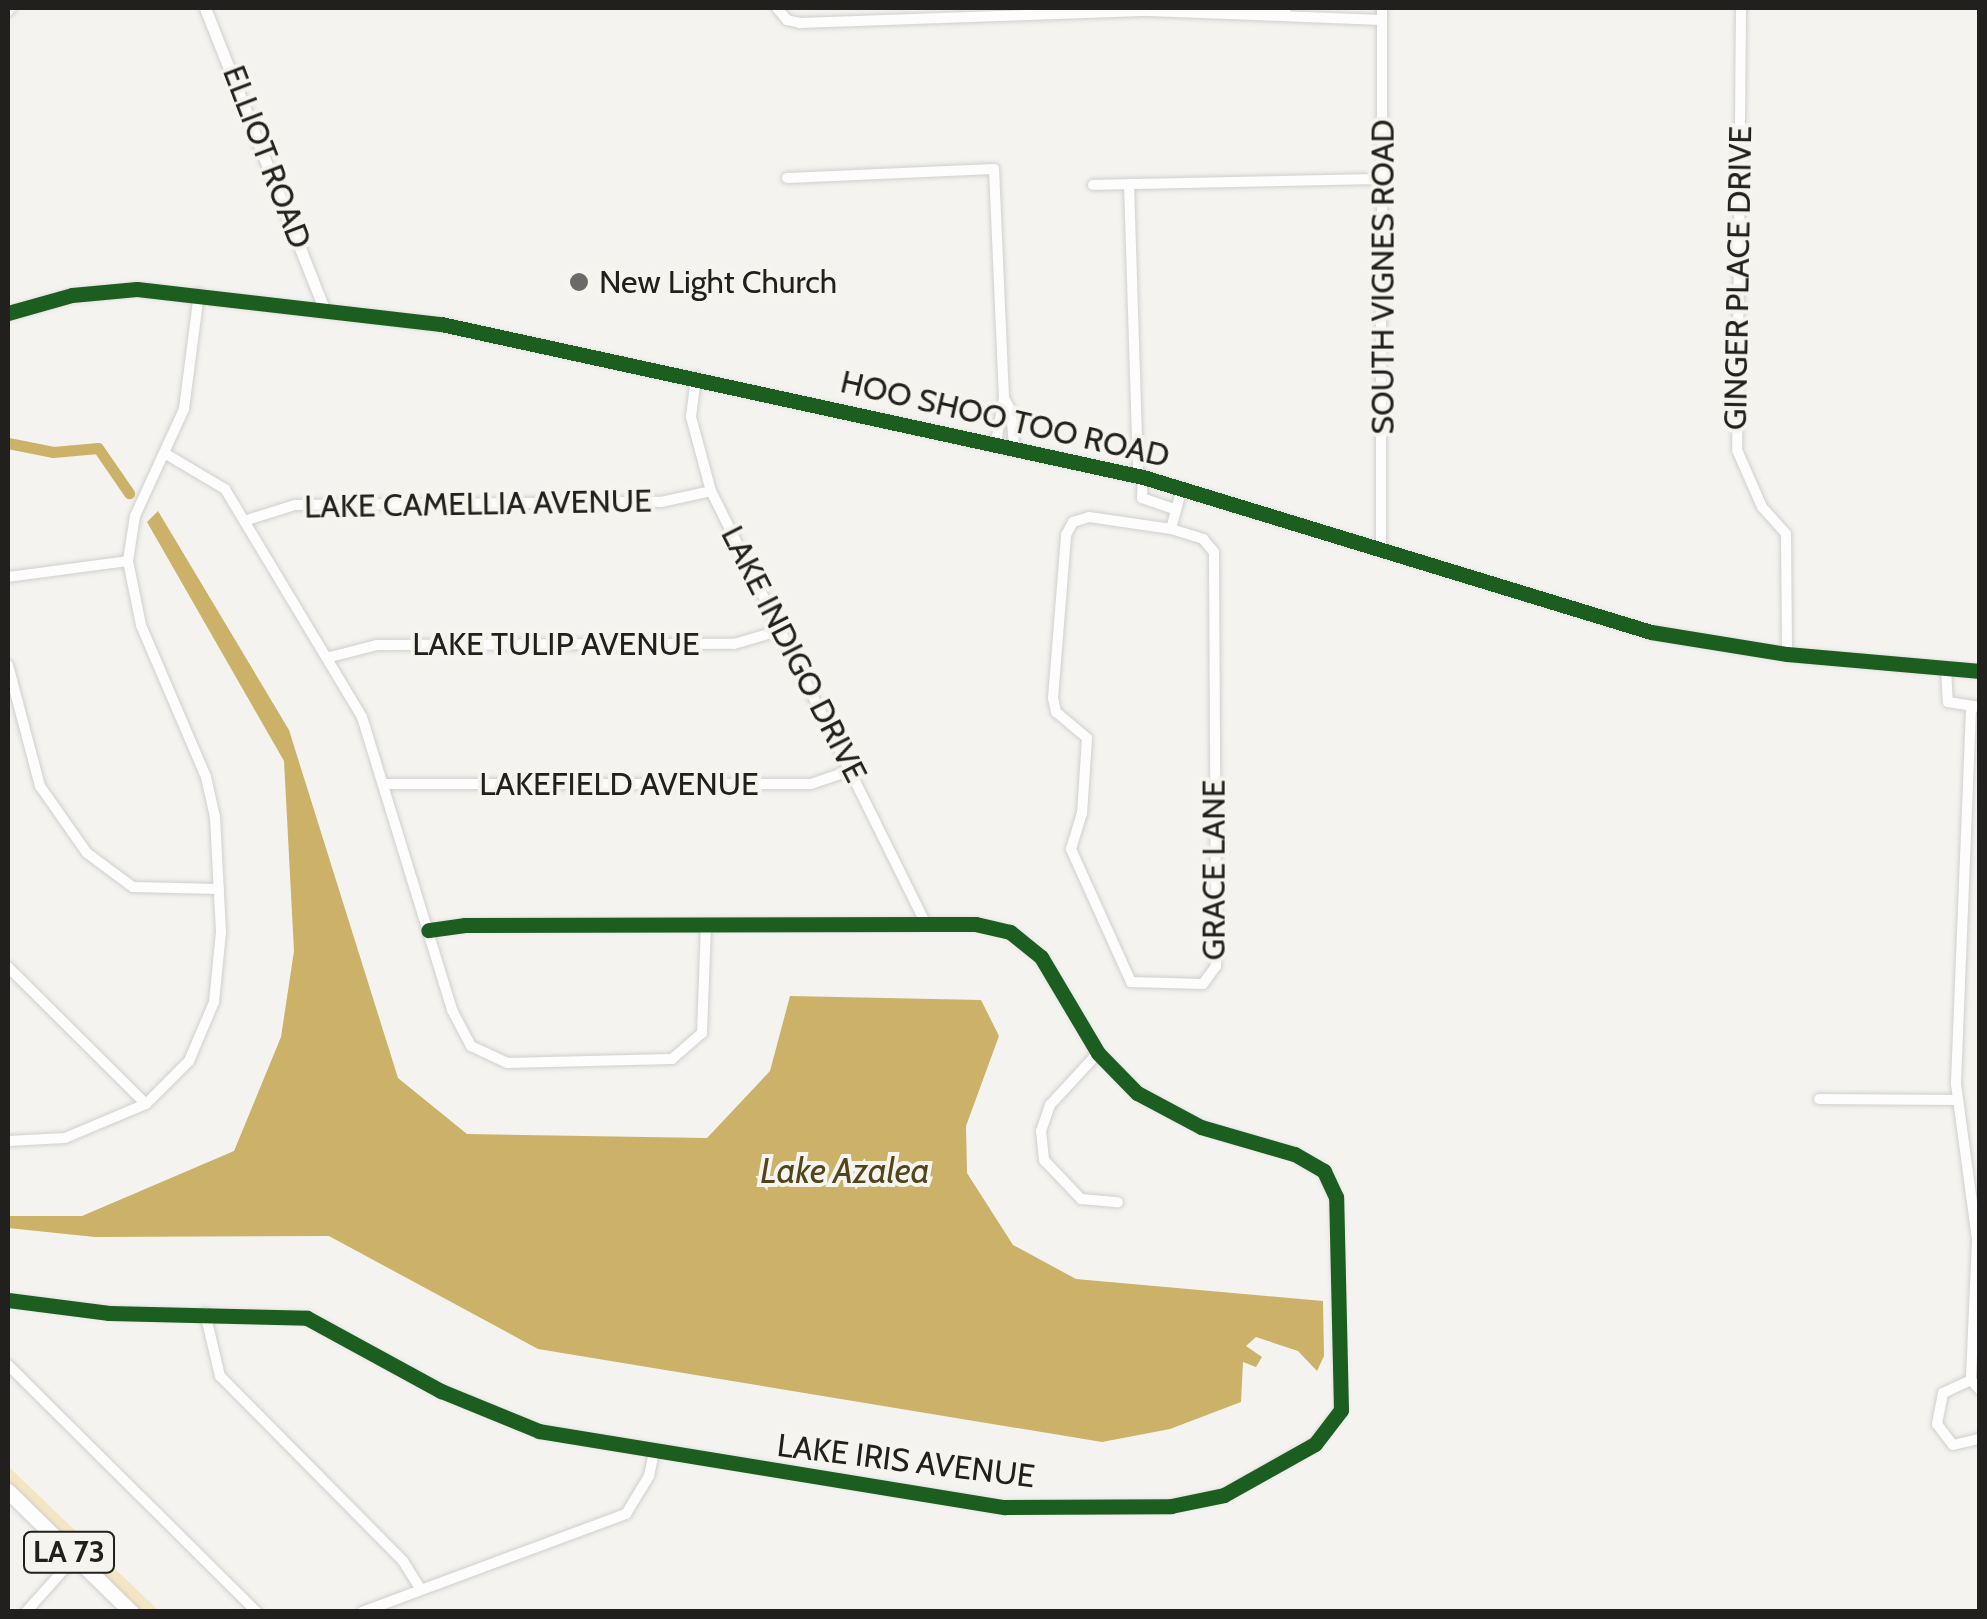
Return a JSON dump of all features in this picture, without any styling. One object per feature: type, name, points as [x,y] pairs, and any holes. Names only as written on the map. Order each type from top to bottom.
[{"type":"main road","name":"LA 73","points":[[8,1492],[131,1612]]},
{"type":"street","name":"ELLIOT ROAD","points":[[204,8],[324,308]]},
{"type":"street","points":[[777,8],[787,20],[1382,14]]},
{"type":"street","points":[[1254,14],[1286,8]]},
{"type":"street","name":"GINGER PLACE DRIVE","points":[[1741,8],[1737,450],[1762,506],[1786,534],[1787,654]]},
{"type":"street","name":"SOUTH VIGNES ROAD","points":[[1381,546],[1382,14]]},
{"type":"street","points":[[787,178],[994,169],[1004,398],[996,442]]},
{"type":"street","points":[[1092,185],[1384,179]]},
{"type":"street","points":[[1129,184],[1142,498],[1176,510]]},
{"type":"street","name":"HOO SHOO TOO ROAD","points":[[8,313],[90,292],[198,294],[441,324],[996,442],[1141,477],[1381,546],[1651,632],[1787,654],[1980,670]]},
{"type":"street","points":[[8,1141],[65,1138],[146,1104],[189,1061],[214,1002],[219,889],[206,777],[143,631],[128,560],[135,516],[166,454],[190,378],[198,294]]},
{"type":"street","name":"LAKE INDIGO DRIVE","points":[[696,377],[690,418],[710,491],[926,924]]},
{"type":"street","points":[[1004,398],[1012,410],[1014,446]]},
{"type":"street","points":[[166,454],[210,476],[247,520],[362,717],[462,1034],[487,1058],[507,1064],[653,1062],[690,1049],[702,1034],[706,924]]},
{"type":"street","points":[[1171,530],[1182,488]]},
{"type":"street","name":"LAKE CAMELLIA AVENUE","points":[[247,520],[294,506],[660,502],[710,491]]},
{"type":"street","name":"GRACE LANE","points":[[1089,517],[1171,530],[1204,539],[1214,552],[1215,972],[1203,984],[1140,985],[1125,973],[1072,854],[1087,738],[1056,712],[1053,698],[1069,526],[1089,517]]},
{"type":"street","points":[[8,577],[128,560]]},
{"type":"street","name":"LAKE TULIP AVENUE","points":[[330,657],[377,645],[734,644],[782,630]]},
{"type":"street","points":[[8,665],[40,786],[87,853],[133,887],[219,889]]},
{"type":"street","points":[[1946,668],[1948,702],[1975,708],[1957,1100],[1977,1240],[1975,1385],[1943,1392],[1936,1424],[1953,1445],[1980,1439]]},
{"type":"street","name":"LAKEFIELD AVENUE","points":[[384,784],[811,784],[852,770]]},
{"type":"street","name":"LAKE IRIS AVENUE","points":[[8,1300],[109,1313],[205,1312],[307,1318],[441,1391],[540,1431],[1004,1507],[1170,1506],[1224,1495],[1314,1444],[1341,1410],[1336,1198],[1324,1171],[1294,1154],[1163,1110],[1098,1053],[1040,957],[1024,940],[975,924],[428,930]]},
{"type":"street","points":[[8,967],[146,1104]]},
{"type":"street","points":[[1098,1053],[1050,1104],[1041,1131],[1044,1160],[1081,1199],[1118,1202]]},
{"type":"street","points":[[1819,1100],[1957,1100]]},
{"type":"street","points":[[205,1312],[220,1376],[403,1561],[421,1590]]},
{"type":"street","points":[[8,1365],[257,1612]]},
{"type":"street","points":[[362,1612],[626,1514],[649,1476],[654,1452]]},
{"type":"street","points":[[26,1612],[75,1557]]},
{"type":"shaded area","points":[[8,1466],[159,1611],[139,1611],[8,1484]]},
{"type":"water","name":"Lake Azalea","points":[[158,511],[289,730],[398,1078],[467,1134],[707,1138],[770,1071],[790,996],[981,1000],[999,1036],[966,1126],[967,1173],[1013,1245],[1076,1279],[1323,1301],[1324,1356],[1317,1371],[1298,1351],[1256,1337],[1246,1346],[1262,1357],[1256,1367],[1243,1362],[1241,1402],[1170,1429],[1102,1442],[538,1349],[329,1236],[95,1237],[8,1228],[8,1216],[82,1216],[234,1151],[281,1037],[294,951],[284,761],[147,522]]},
{"type":"waterway","points":[[8,443],[53,452],[98,448],[129,493]]},
{"type":"cycle path","points":[[8,313],[72,295],[137,289],[441,324],[1143,477],[1651,632],[1787,654],[1980,671]]},
{"type":"cycle path","points":[[8,1300],[109,1313],[307,1318],[441,1391],[539,1431],[1004,1507],[1171,1506],[1224,1495],[1315,1444],[1341,1410],[1336,1197],[1324,1171],[1294,1154],[1201,1127],[1137,1093],[1098,1053],[1041,957],[1010,932],[975,924],[465,925],[428,930]]},
{"type":"place","name":"New Light Church","points":[[579,282]]}]
